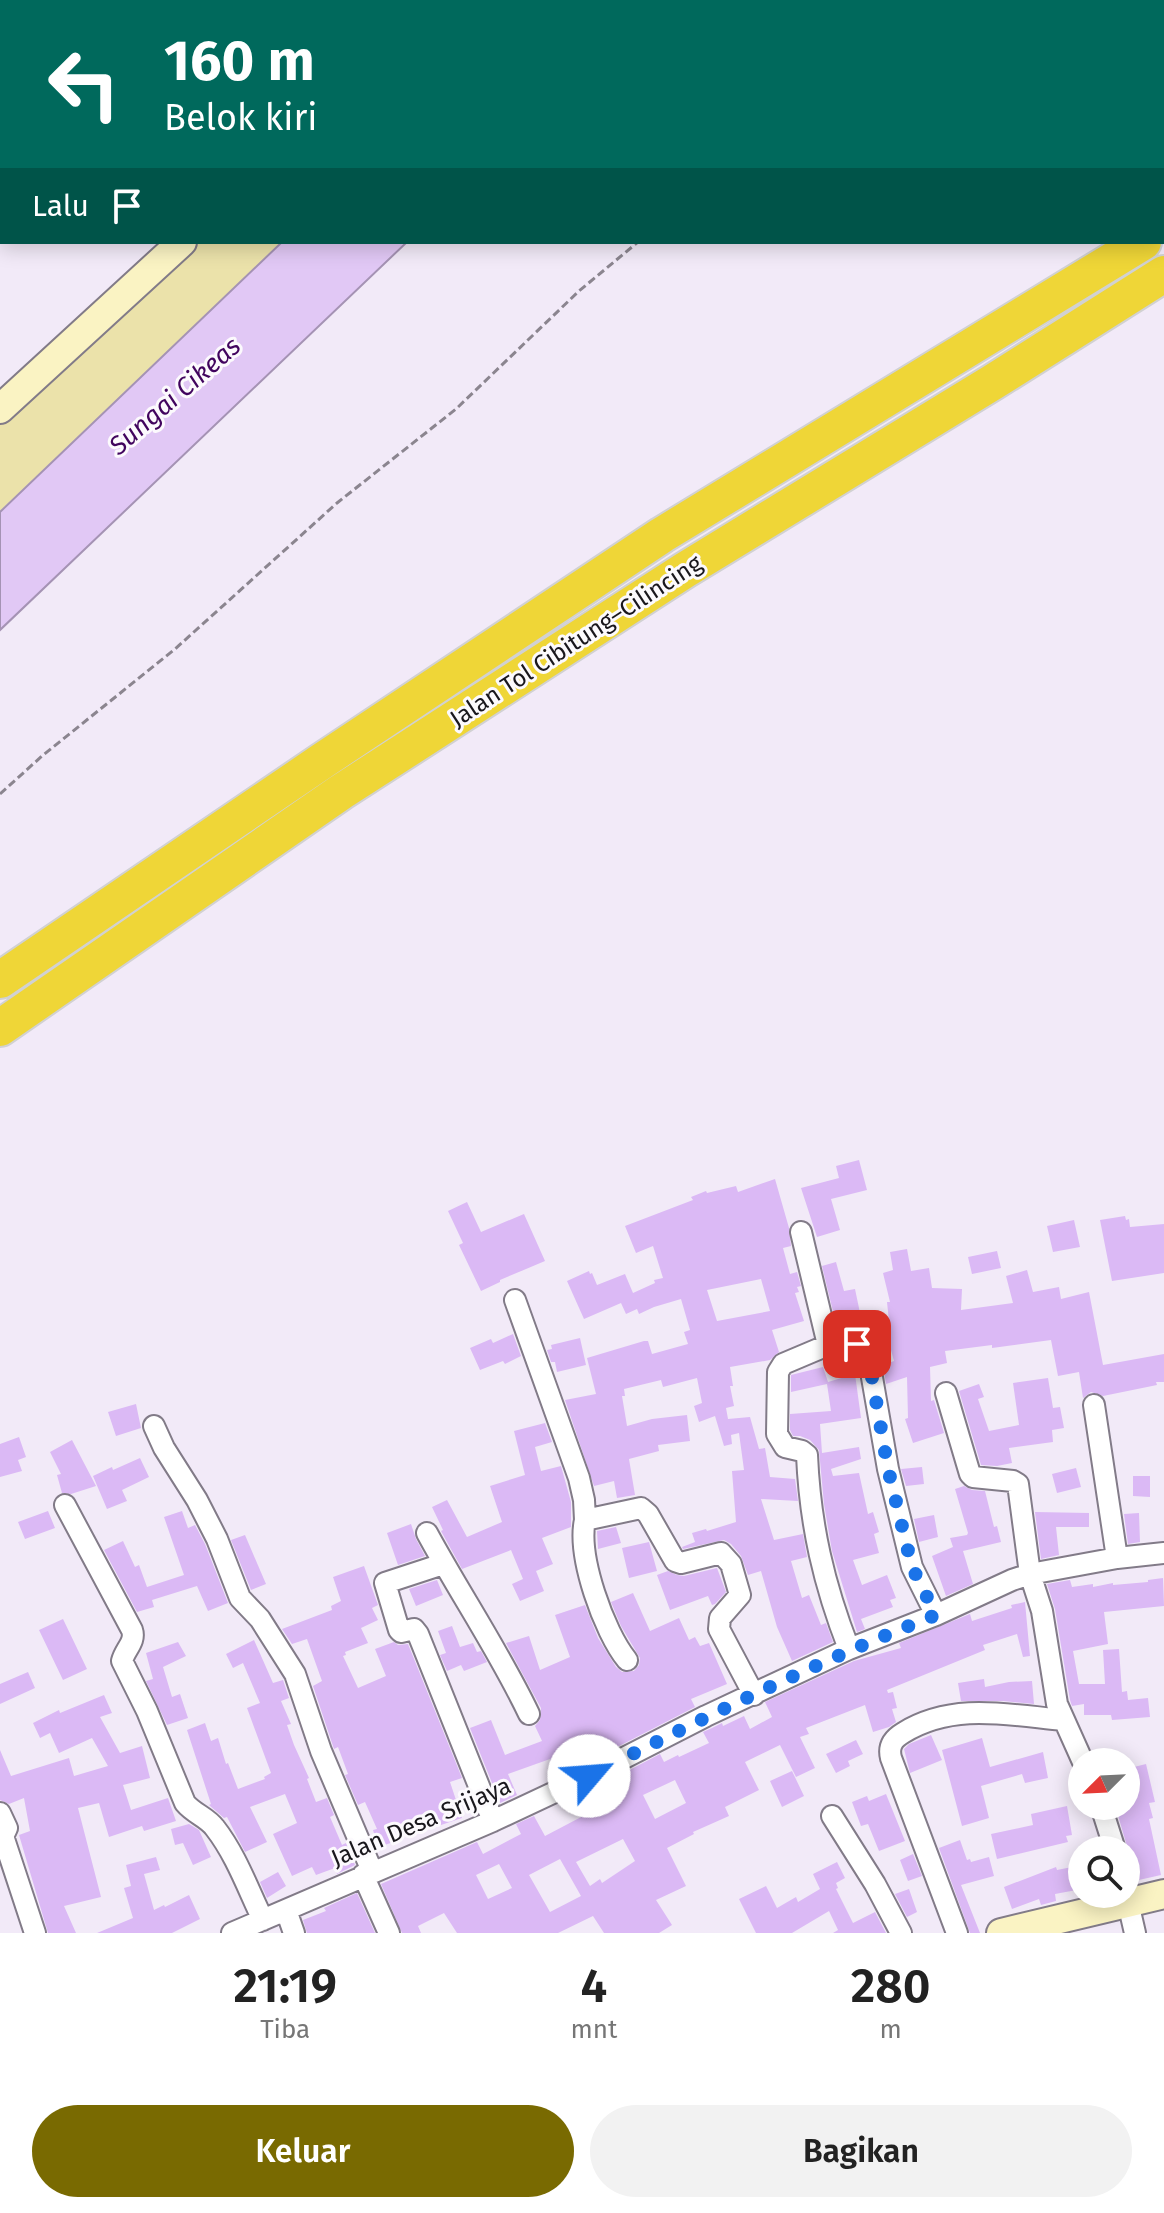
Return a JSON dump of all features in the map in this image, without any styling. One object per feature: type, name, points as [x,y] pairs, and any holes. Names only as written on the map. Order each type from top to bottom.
[{"type":"highway","points":[[940,367],[1109,244]]},
{"type":"highway","name":"Jalan Tol Cibitung–Cilincing","points":[[0,980],[662,535],[1140,244]]},
{"type":"highway","name":"Jalan Tol Cibitung–Cilincing","points":[[0,1028],[354,784],[685,570],[1164,274]]},
{"type":"street","points":[[0,409],[180,244]]},
{"type":"street","points":[[801,1232],[828,1345]]},
{"type":"street","points":[[515,1300],[579,1478],[584,1500],[585,1550],[596,1599],[605,1626],[627,1660]]},
{"type":"street","points":[[849,1649],[834,1610],[817,1546],[807,1455],[785,1447],[777,1434],[778,1372],[783,1364],[828,1345],[857,1344],[870,1366],[888,1469],[912,1567],[936,1615]]},
{"type":"street","points":[[946,1393],[970,1474],[1018,1484],[1030,1574],[1042,1611],[1057,1704],[1077,1748]]},
{"type":"street","points":[[1094,1405],[1117,1558]]},
{"type":"street","points":[[154,1426],[217,1539],[240,1598],[266,1627],[295,1674],[389,1933]]},
{"type":"street","points":[[65,1505],[132,1630],[133,1640],[122,1661],[147,1711],[185,1803],[210,1821],[237,1865],[246,1928]]},
{"type":"street","points":[[585,1520],[643,1509],[675,1561],[681,1563],[724,1554],[731,1564],[740,1595],[720,1618],[719,1629],[754,1695]]},
{"type":"street","points":[[427,1533],[479,1620],[529,1714]]},
{"type":"street","name":"Jalan Desa Srijaya","points":[[246,1928],[493,1821],[849,1649],[936,1615],[1012,1580],[1117,1558],[1164,1553]]},
{"type":"street","points":[[443,1564],[385,1583],[399,1630],[414,1629],[418,1634],[493,1821]]},
{"type":"street","points":[[957,1933],[891,1758],[889,1751],[892,1742],[907,1730],[940,1716],[966,1712],[1064,1720]]},
{"type":"street","points":[[0,1813],[7,1828],[2,1841],[35,1933]]},
{"type":"street","points":[[832,1816],[875,1884],[901,1933]]},
{"type":"street","points":[[1140,1897],[1164,1894]]},
{"type":"street","points":[[1001,1933],[1090,1908]]},
{"type":"street","points":[[1129,1908],[1135,1933]]},
{"type":"street","points":[[286,1910],[294,1933]]},
{"type":"path","points":[[0,794],[42,756],[175,649],[337,503],[456,409],[579,291],[636,244]]},
{"type":"shaded area","points":[[187,244],[282,244],[0,511],[0,423]]},
{"type":"water","name":"Sungai Cikeas","points":[[280,244],[405,244],[0,630],[0,512]]},
{"type":"building","points":[[859,1160],[867,1190],[831,1199],[840,1230],[817,1237],[801,1188],[839,1178],[836,1166]]},
{"type":"building","points":[[775,1179],[789,1228],[791,1246],[783,1248],[790,1274],[797,1272],[801,1286],[795,1293],[804,1321],[772,1330],[779,1352],[770,1360],[730,1367],[734,1406],[726,1408],[728,1419],[750,1417],[759,1449],[765,1448],[770,1477],[795,1479],[798,1501],[761,1499],[774,1540],[803,1534],[807,1557],[791,1561],[802,1598],[809,1595],[821,1625],[826,1623],[833,1642],[792,1661],[777,1627],[761,1571],[748,1575],[741,1556],[724,1540],[682,1547],[695,1542],[692,1533],[736,1522],[732,1471],[744,1470],[739,1433],[731,1435],[732,1444],[724,1446],[715,1416],[699,1422],[694,1406],[702,1403],[697,1378],[663,1387],[661,1380],[624,1389],[625,1396],[622,1396],[627,1426],[687,1415],[690,1441],[658,1445],[659,1451],[629,1459],[635,1495],[617,1498],[614,1481],[594,1486],[565,1400],[596,1394],[587,1358],[644,1341],[648,1341],[652,1354],[688,1344],[684,1332],[690,1330],[681,1299],[639,1314],[637,1309],[626,1314],[621,1303],[584,1319],[567,1281],[589,1271],[597,1285],[625,1274],[633,1293],[655,1283],[654,1280],[663,1278],[653,1246],[636,1253],[625,1226],[693,1200],[691,1197],[706,1191],[736,1186],[738,1192]],"holes":[[[761,1279],[770,1311],[717,1321],[707,1290]]]},
{"type":"building","points":[[467,1202],[481,1232],[524,1214],[545,1261],[481,1291],[459,1245],[463,1243],[448,1211]]},
{"type":"building","points":[[1125,1216],[1126,1220],[1129,1219],[1130,1227],[1164,1224],[1164,1273],[1112,1281],[1100,1220]]},
{"type":"building","points":[[1074,1220],[1080,1247],[1053,1252],[1047,1226]]},
{"type":"building","points":[[907,1249],[911,1271],[929,1268],[932,1288],[962,1289],[961,1310],[1013,1303],[1006,1276],[1027,1270],[1033,1292],[1059,1287],[1061,1299],[1089,1292],[1103,1365],[1164,1354],[1164,1382],[1103,1396],[1091,1392],[1083,1398],[1079,1372],[1058,1376],[1051,1340],[945,1351],[947,1363],[930,1367],[931,1401],[934,1400],[944,1433],[913,1443],[905,1419],[908,1418],[907,1377],[886,1384],[883,1365],[894,1361],[886,1332],[890,1331],[887,1302],[890,1302],[883,1273],[893,1270],[890,1252]]},
{"type":"building","points":[[997,1251],[1001,1268],[972,1274],[968,1257]]},
{"type":"building","points":[[836,1262],[844,1291],[855,1289],[864,1332],[838,1332],[822,1266]]},
{"type":"building","points":[[513,1334],[521,1356],[505,1364],[503,1361],[480,1370],[470,1348]]},
{"type":"building","points":[[580,1338],[586,1365],[557,1372],[547,1350],[552,1349],[551,1345]]},
{"type":"building","points":[[823,1367],[828,1382],[855,1374],[861,1418],[820,1424],[822,1453],[859,1447],[861,1459],[831,1469],[833,1476],[859,1473],[868,1514],[873,1512],[879,1532],[874,1534],[879,1553],[853,1560],[862,1585],[887,1575],[896,1598],[890,1600],[893,1607],[861,1619],[865,1629],[857,1632],[832,1551],[819,1450],[810,1440],[793,1436],[790,1430],[790,1414],[831,1411],[827,1384],[791,1392],[791,1375]]},
{"type":"building","points":[[1048,1378],[1053,1408],[1060,1407],[1064,1428],[1052,1430],[1053,1442],[1009,1448],[1012,1463],[981,1465],[959,1391],[979,1384],[984,1397],[978,1399],[989,1431],[1019,1425],[1013,1383]]},
{"type":"building","points":[[136,1404],[141,1428],[116,1436],[108,1412]]},
{"type":"building","points":[[545,1423],[552,1442],[535,1447],[541,1471],[561,1466],[571,1502],[571,1527],[542,1538],[553,1564],[536,1571],[544,1591],[520,1601],[512,1584],[523,1579],[511,1550],[462,1569],[432,1507],[447,1500],[467,1537],[502,1522],[490,1486],[525,1475],[514,1431]]},
{"type":"building","points":[[19,1437],[26,1457],[18,1460],[22,1471],[0,1477],[0,1444]]},
{"type":"building","points":[[72,1440],[96,1486],[71,1494],[62,1493],[57,1475],[61,1474],[50,1452]]},
{"type":"building","points":[[140,1458],[149,1477],[122,1490],[127,1501],[107,1509],[93,1476]]},
{"type":"building","points":[[922,1467],[924,1484],[906,1486],[901,1469]]},
{"type":"building","points":[[1076,1468],[1081,1487],[1057,1493],[1052,1474]]},
{"type":"building","points":[[1133,1476],[1150,1476],[1150,1497],[1133,1496]]},
{"type":"building","points":[[964,1486],[985,1491],[1001,1542],[963,1551],[973,1584],[946,1596],[932,1556],[953,1547],[950,1538],[968,1533],[955,1489]]},
{"type":"building","points":[[48,1511],[55,1528],[25,1539],[18,1522]]},
{"type":"building","points":[[182,1511],[188,1528],[195,1525],[205,1544],[228,1603],[208,1611],[197,1586],[152,1600],[154,1607],[137,1612],[104,1550],[123,1541],[135,1567],[139,1565],[147,1587],[184,1575],[164,1517]]},
{"type":"building","points":[[1035,1512],[1089,1513],[1089,1527],[1056,1527],[1059,1555],[1041,1559]]},
{"type":"building","points":[[1139,1513],[1140,1542],[1128,1544],[1124,1514]]},
{"type":"building","points":[[934,1515],[938,1537],[919,1542],[914,1519]]},
{"type":"building","points":[[411,1524],[425,1556],[398,1565],[387,1533]]},
{"type":"building","points":[[616,1527],[621,1543],[598,1549],[597,1531]]},
{"type":"building","points":[[245,1535],[266,1584],[251,1590],[231,1540]]},
{"type":"building","points":[[649,1542],[657,1571],[629,1578],[622,1548]]},
{"type":"building","points":[[364,1566],[378,1605],[372,1608],[378,1620],[361,1628],[368,1643],[345,1652],[343,1656],[358,1688],[386,1676],[375,1649],[394,1642],[398,1645],[408,1644],[462,1778],[450,1782],[462,1818],[435,1827],[428,1812],[393,1827],[397,1841],[378,1847],[373,1830],[377,1829],[365,1802],[358,1805],[345,1775],[348,1774],[338,1747],[334,1749],[313,1686],[322,1681],[307,1639],[292,1644],[282,1629],[332,1610],[331,1606],[341,1601],[333,1577]]},
{"type":"building","points":[[717,1568],[726,1592],[715,1604],[712,1605],[708,1596],[670,1610],[657,1575],[668,1571],[684,1576]]},
{"type":"building","points":[[1163,1578],[1164,1606],[1104,1612],[1108,1644],[1073,1651],[1079,1684],[1105,1684],[1103,1650],[1119,1649],[1122,1692],[1127,1691],[1128,1700],[1148,1698],[1150,1717],[1112,1720],[1111,1715],[1084,1715],[1084,1704],[1072,1706],[1070,1700],[1055,1609],[1047,1584],[1070,1580],[1072,1587],[1093,1584],[1093,1587]]},
{"type":"building","points":[[437,1580],[443,1595],[416,1606],[409,1589]]},
{"type":"building","points":[[633,1593],[650,1631],[679,1618],[689,1640],[695,1637],[700,1646],[709,1643],[727,1684],[691,1699],[695,1707],[588,1762],[556,1775],[550,1759],[508,1774],[517,1795],[500,1803],[470,1728],[491,1720],[505,1755],[542,1741],[535,1726],[540,1720],[541,1708],[506,1643],[529,1636],[540,1670],[570,1657],[555,1615],[585,1605],[598,1638],[616,1667],[622,1672],[634,1671],[640,1658],[611,1602]]},
{"type":"building","points":[[1025,1602],[1030,1656],[1023,1657],[1017,1634],[983,1645],[985,1650],[887,1690],[888,1693],[893,1692],[897,1708],[892,1709],[896,1722],[889,1727],[873,1732],[865,1705],[806,1728],[809,1734],[800,1737],[815,1768],[796,1777],[780,1745],[745,1762],[759,1790],[725,1807],[729,1816],[667,1848],[686,1886],[656,1900],[672,1925],[659,1933],[604,1933],[593,1916],[558,1933],[457,1933],[444,1913],[418,1926],[421,1933],[402,1933],[381,1884],[477,1842],[483,1854],[521,1834],[516,1824],[534,1816],[545,1836],[585,1815],[582,1809],[607,1796],[601,1785],[660,1754],[664,1762],[709,1743],[703,1732],[744,1716],[750,1729],[772,1717],[765,1702],[854,1661],[901,1648],[899,1643],[970,1614],[972,1621],[1012,1608],[1011,1605]],"holes":[[[675,1780],[686,1803],[655,1819],[643,1795]],[[623,1839],[635,1861],[602,1883],[600,1879],[590,1886],[576,1862]],[[560,1859],[581,1896],[550,1912],[529,1875]],[[499,1864],[512,1888],[488,1899],[476,1875]]]},
{"type":"building","points":[[63,1619],[87,1669],[63,1680],[39,1630]]},
{"type":"building","points":[[452,1626],[460,1647],[473,1643],[487,1662],[464,1671],[461,1665],[447,1671],[440,1655],[446,1653],[438,1631]]},
{"type":"building","points":[[254,1640],[273,1683],[283,1680],[289,1698],[281,1701],[307,1779],[316,1802],[327,1798],[334,1815],[330,1817],[355,1865],[337,1874],[335,1868],[316,1875],[312,1867],[292,1876],[273,1834],[297,1823],[285,1794],[250,1807],[267,1842],[245,1852],[227,1817],[224,1818],[209,1805],[187,1730],[205,1723],[211,1741],[218,1738],[238,1789],[265,1779],[271,1773],[247,1708],[260,1703],[243,1663],[233,1668],[226,1654]]},
{"type":"building","points":[[178,1642],[186,1656],[163,1667],[172,1697],[180,1694],[188,1718],[167,1725],[146,1681],[153,1679],[146,1653]]},
{"type":"building","points":[[28,1672],[35,1688],[0,1704],[0,1684]]},
{"type":"building","points":[[984,1679],[985,1687],[1032,1681],[1034,1704],[961,1701],[958,1683]]},
{"type":"building","points":[[104,1695],[112,1713],[100,1717],[120,1753],[142,1746],[150,1778],[123,1785],[131,1810],[168,1798],[176,1821],[144,1831],[142,1826],[109,1837],[99,1803],[78,1808],[101,1897],[64,1906],[76,1933],[48,1933],[19,1835],[30,1831],[24,1798],[9,1804],[0,1800],[0,1750],[11,1776],[69,1758],[74,1776],[108,1766],[92,1738],[59,1753],[50,1733],[40,1738],[33,1723],[59,1710],[60,1713]]},
{"type":"building","points":[[931,1735],[942,1760],[910,1773],[904,1749]]},
{"type":"building","points":[[982,1738],[990,1767],[1043,1752],[1048,1778],[1025,1783],[1022,1774],[981,1786],[989,1818],[962,1826],[942,1750]]},
{"type":"building","points":[[856,1740],[863,1754],[848,1761],[850,1766],[836,1773],[826,1754]]},
{"type":"building","points":[[1146,1764],[1155,1802],[1149,1803],[1153,1818],[1149,1819],[1161,1875],[1140,1880],[1140,1836],[1124,1836],[1119,1820],[1140,1820],[1140,1766]]},
{"type":"building","points":[[792,1771],[804,1796],[782,1807],[770,1781]]},
{"type":"building","points":[[886,1794],[905,1841],[879,1851],[868,1824],[861,1826],[852,1802],[867,1796],[869,1801]]},
{"type":"building","points":[[1067,1806],[1072,1835],[1066,1836],[1068,1842],[997,1859],[991,1834],[1033,1825],[1031,1814]]},
{"type":"building","points":[[189,1824],[199,1830],[211,1857],[193,1865],[183,1843],[175,1845],[171,1829]]},
{"type":"building","points":[[960,1840],[967,1860],[971,1862],[989,1857],[994,1876],[961,1885],[980,1933],[970,1933],[939,1848]]},
{"type":"building","points":[[913,1854],[922,1876],[908,1881],[900,1860]]},
{"type":"building","points":[[156,1857],[160,1870],[144,1874],[154,1910],[189,1895],[200,1919],[172,1933],[97,1933],[133,1918],[124,1888],[131,1886],[126,1865]]},
{"type":"building","points":[[837,1862],[845,1878],[836,1883],[836,1889],[853,1923],[875,1912],[886,1933],[833,1933],[838,1930],[829,1911],[792,1933],[756,1933],[739,1899],[766,1886],[777,1908],[796,1897],[798,1902],[820,1889],[813,1874]]},
{"type":"building","points":[[1056,1867],[1057,1870],[1068,1868],[1068,1892],[1055,1894],[1056,1901],[1041,1905],[1039,1899],[1012,1909],[1004,1887]]},
{"type":"building","points":[[278,1872],[286,1886],[267,1898],[260,1882]]},
{"type":"building","points":[[909,1889],[917,1912],[907,1917],[895,1894]]},
{"type":"building","points":[[357,1893],[375,1933],[307,1933],[303,1920]]},
{"type":"route","points":[[589,1776],[706,1716],[849,1649],[936,1615],[912,1567],[888,1469],[870,1366],[857,1344]]}]
